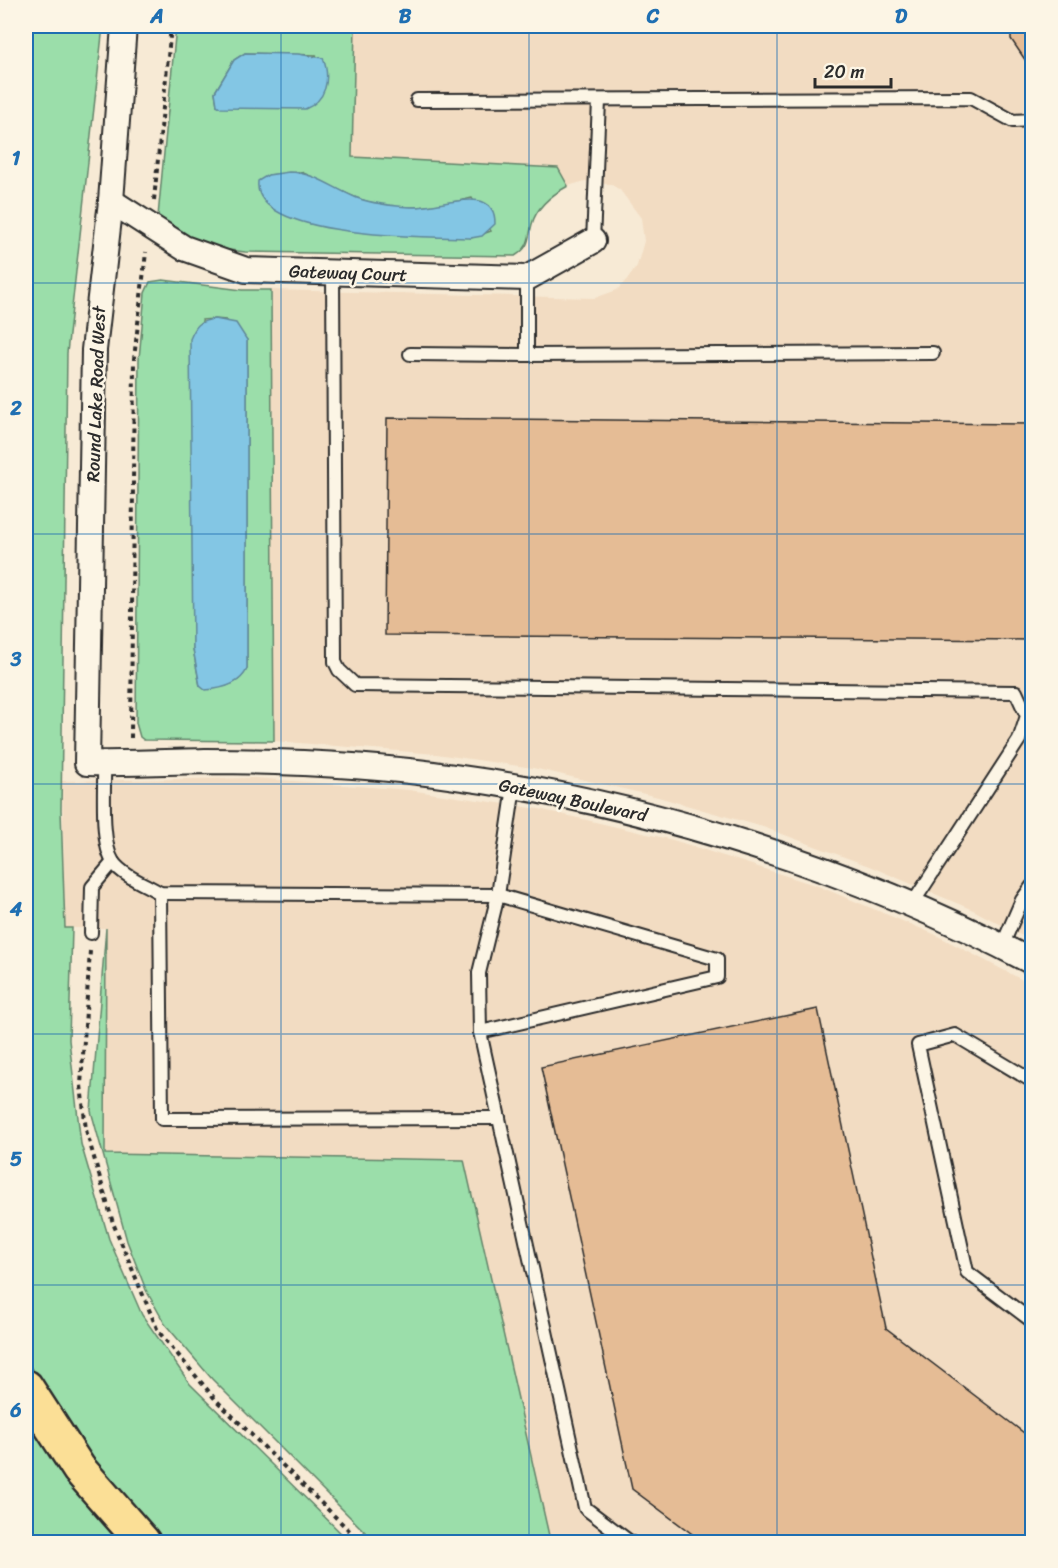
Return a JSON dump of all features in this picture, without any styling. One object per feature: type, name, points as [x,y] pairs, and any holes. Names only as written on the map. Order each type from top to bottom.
[{"type":"highway","points":[[26,1387],[62,1447],[84,1477],[142,1542]]},
{"type":"street","name":"Round Lake Road West","points":[[96,763],[94,350],[111,201],[124,26]]},
{"type":"street","name":"Gateway Court","points":[[111,201],[184,248],[246,270],[526,278],[593,242]]},
{"type":"street","name":"Gateway Boulevard","points":[[96,763],[207,761],[299,764],[454,776],[641,813],[718,836],[853,882],[1002,946],[1032,962]]},
{"type":"lane","points":[[417,100],[971,98],[1013,120],[1032,120]]},
{"type":"lane","points":[[593,242],[599,101]]},
{"type":"lane","points":[[333,273],[335,662],[339,670],[355,685],[1016,692],[1027,716],[1019,740],[911,906]]},
{"type":"lane","points":[[526,278],[527,355]]},
{"type":"lane","points":[[410,354],[933,353]]},
{"type":"lane","points":[[96,763],[106,846],[113,862],[124,873],[160,893],[498,895],[717,959],[717,977],[480,1032]]},
{"type":"lane","points":[[514,787],[498,895],[479,973],[480,1032],[585,1508],[630,1542]]},
{"type":"lane","points":[[91,933],[92,887],[113,862]]},
{"type":"lane","points":[[1002,946],[1022,900],[1032,886]]},
{"type":"lane","points":[[160,893],[162,1119],[499,1118]]},
{"type":"lane","points":[[1032,1081],[955,1035],[918,1045],[967,1272],[1032,1321]]},
{"type":"path","points":[[130,763],[134,359],[158,173],[171,26]]},
{"type":"path","points":[[91,933],[81,1085],[86,1130],[113,1223],[158,1331],[216,1400],[361,1542]]},
{"type":"shaded area","points":[[355,26],[1032,26],[1032,941],[973,910],[869,866],[763,827],[658,797],[533,768],[436,754],[274,741],[271,290],[595,298],[617,290],[630,276],[637,266],[644,241],[641,218],[620,190],[612,185],[585,181],[568,186],[558,168],[352,157]]},
{"type":"shaded area","points":[[254,778],[409,790],[539,809],[673,840],[818,886],[934,934],[1032,985],[1032,1542],[554,1542],[550,1540],[464,1161],[105,1154],[106,928],[65,928],[62,781]]},
{"type":"green space","points":[[26,26],[103,26],[67,353],[61,810],[65,928],[72,928],[69,1040],[81,1144],[109,1239],[142,1315],[190,1384],[350,1542],[167,1542],[133,1511],[87,1455],[26,1360]]},
{"type":"green space","points":[[176,26],[355,26],[352,157],[558,168],[568,186],[542,206],[534,218],[526,246],[515,256],[245,252],[160,241],[157,227]],"holes":[[[245,53],[317,55],[217,105],[215,92],[234,60]],[[301,172],[357,198],[386,206],[428,206],[472,198],[491,231],[471,238],[268,175]]]},
{"type":"green space","points":[[163,280],[242,290],[271,290],[274,741],[144,740],[140,737],[136,723],[139,359],[145,293],[150,282]],"holes":[[[202,320],[226,320],[247,340],[247,669],[233,683],[213,688],[200,686],[193,649]]]},
{"type":"green space","points":[[106,928],[105,1154],[464,1160],[550,1540],[554,1542],[375,1542],[212,1379],[165,1324],[146,1290],[127,1241],[91,1111]]},
{"type":"green space","points":[[26,1410],[129,1542],[26,1542]]},
{"type":"water","points":[[245,53],[298,54],[323,58],[327,74],[322,95],[318,101],[305,109],[221,108],[217,105],[215,92],[234,60]]},
{"type":"water","points":[[289,172],[307,175],[370,202],[422,207],[476,200],[486,203],[493,211],[495,224],[482,236],[471,238],[386,235],[313,225],[283,215],[264,200],[258,181],[268,175]]},
{"type":"water","points":[[215,319],[236,323],[247,340],[247,669],[235,682],[217,689],[205,690],[200,686],[193,649],[190,339],[199,324]]},
{"type":"building","points":[[1011,26],[1032,26],[1032,70],[1011,39]]},
{"type":"building","points":[[387,418],[1032,424],[1032,640],[385,635]]},
{"type":"building","points":[[818,1009],[886,1328],[1032,1439],[1032,1542],[703,1542],[632,1489],[541,1067]]}]
